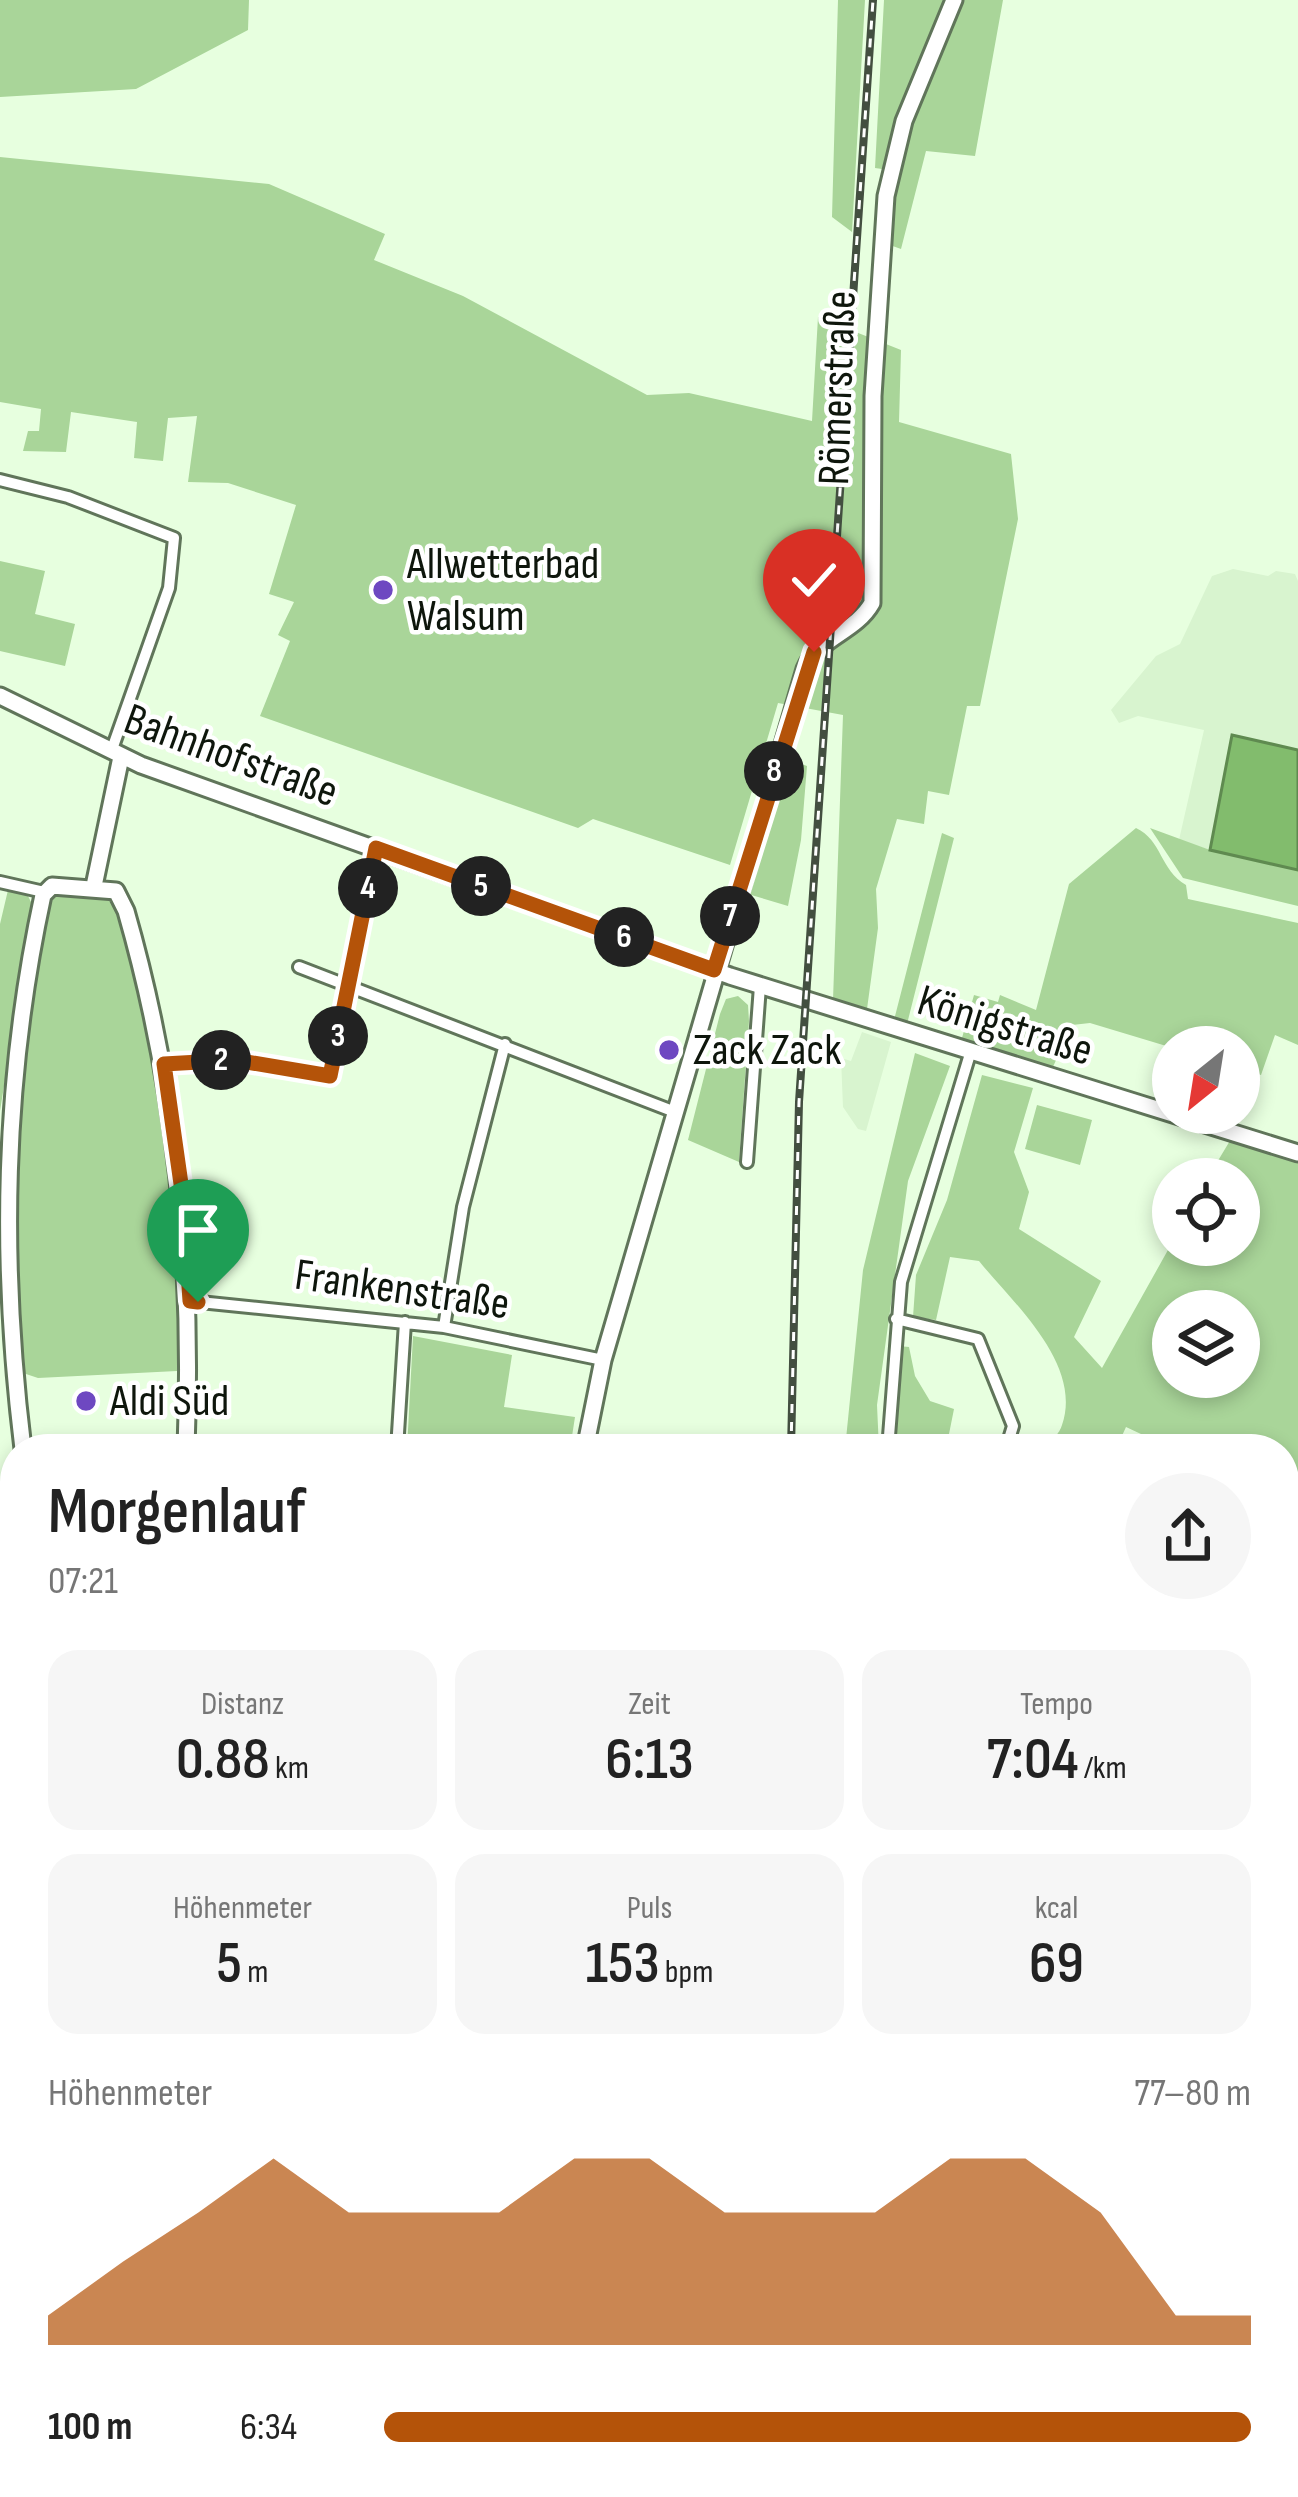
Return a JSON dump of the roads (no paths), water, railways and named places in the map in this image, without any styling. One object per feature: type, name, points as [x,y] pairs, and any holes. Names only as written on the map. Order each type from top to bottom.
[{"type":"street","name":"Römerstraße","points":[[588,1434],[603,1360],[714,970],[809,658],[855,627],[872,602],[870,496],[878,283],[892,157],[954,0]]},
{"type":"street","points":[[0,480],[137,522],[174,538],[177,548],[116,754],[94,886]]},
{"type":"street","name":"Bahnhofstraße","points":[[0,696],[116,754],[714,970]]},
{"type":"street","points":[[164,1064],[235,1060],[330,1076],[376,848]]},
{"type":"street","points":[[0,882],[31,885],[44,892]]},
{"type":"street","points":[[20,1434],[3,1293],[8,1112],[18,1021],[44,892],[52,886],[94,886],[120,894],[164,1064],[183,1198],[190,1301],[186,1434]]},
{"type":"street","points":[[299,967],[675,1112]]},
{"type":"street","name":"Königstraße","points":[[714,970],[970,1054],[1298,1153]]},
{"type":"street","points":[[747,1162],[760,986]]},
{"type":"street","points":[[444,1327],[468,1188],[506,1044]]},
{"type":"street","points":[[889,1434],[896,1319],[906,1264],[970,1054]]},
{"type":"street","name":"Frankenstraße","points":[[190,1301],[444,1327],[603,1360]]},
{"type":"street","points":[[896,1319],[978,1339],[1013,1426],[1011,1434]]},
{"type":"street","points":[[398,1434],[405,1322]]},
{"type":"railway","points":[[791,1434],[799,1102],[873,0]]},
{"type":"place","name":"Allwetterbad Walsum","points":[[383,590]]},
{"type":"place","name":"Zack Zack","points":[[669,1050]]},
{"type":"place","name":"Aldi Süd","points":[[86,1401]]}]
